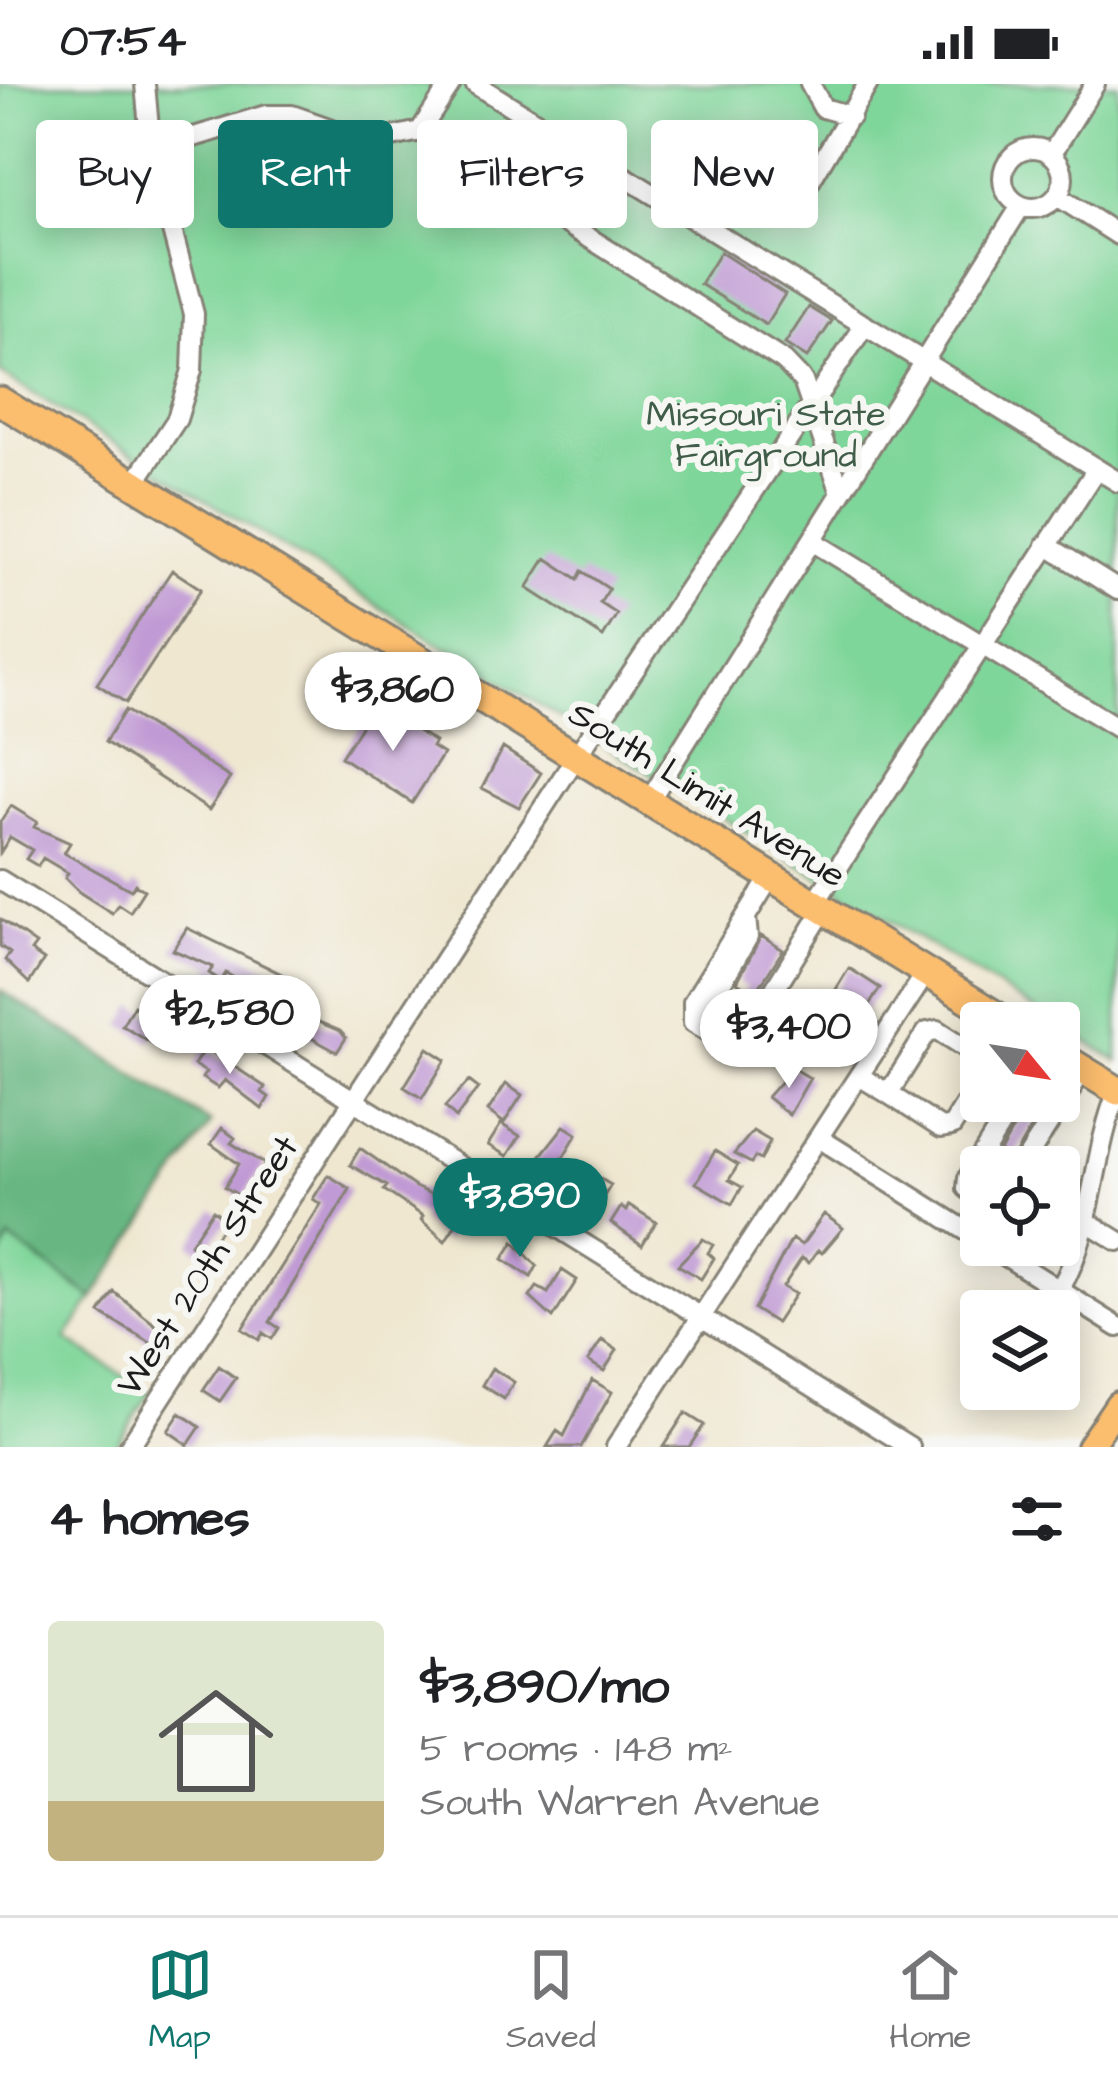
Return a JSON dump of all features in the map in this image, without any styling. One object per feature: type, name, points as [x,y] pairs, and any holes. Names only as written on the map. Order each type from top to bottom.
[{"type":"highway","name":"South Limit Avenue","points":[[0,400],[771,876],[965,1002]]},
{"type":"highway","points":[[1080,1068],[1118,1091]]},
{"type":"main road","points":[[1089,1447],[1118,1404]]},
{"type":"street","points":[[145,84],[148,120]]},
{"type":"street","points":[[427,120],[451,84]]},
{"type":"street","points":[[475,84],[1095,472],[1118,482]]},
{"type":"street","points":[[810,84],[823,108],[851,116]]},
{"type":"street","points":[[818,169],[868,84]]},
{"type":"street","points":[[1052,153],[1095,84]]},
{"type":"street","points":[[194,137],[266,115],[292,115],[369,142],[417,132]]},
{"type":"street","points":[[1031,147],[1052,153],[1064,178],[1057,196],[1040,207],[1021,206],[1006,192],[1006,163],[1031,147]]},
{"type":"street","points":[[1057,196],[1118,235]]},
{"type":"street","points":[[649,801],[1021,206]]},
{"type":"street","points":[[134,484],[177,419],[192,370],[194,314],[171,228]]},
{"type":"street","points":[[574,228],[784,361],[803,381],[841,494]]},
{"type":"street","name":"West 20th Street","points":[[129,1447],[576,757],[865,325]]},
{"type":"street","points":[[771,876],[746,917],[748,937],[704,1013],[725,1031],[745,1025],[981,643],[1095,472]]},
{"type":"street","points":[[812,541],[1118,728]]},
{"type":"street","points":[[1046,544],[1118,590]]},
{"type":"street","points":[[0,880],[910,1447]]},
{"type":"street","points":[[616,1447],[926,973]]},
{"type":"street","points":[[884,1091],[893,1087],[927,1032],[938,1030],[960,1044]]},
{"type":"street","points":[[860,1076],[941,1128],[952,1126],[960,1113]]},
{"type":"street","points":[[1021,1266],[1059,1290],[1072,1269],[1118,1091]]},
{"type":"street","points":[[820,1138],[960,1227]]},
{"type":"street","points":[[1084,1220],[1118,1241]]},
{"type":"street","points":[[1080,1303],[1118,1327]]},
{"type":"green space","name":"Missouri State Fairground","points":[[0,84],[1118,84],[1118,1061],[1080,1038],[1080,1002],[1022,1002],[0,373]]},
{"type":"green space","points":[[0,990],[211,1123],[93,1298],[10,1239],[0,1258]]},
{"type":"green space","points":[[9,1238],[93,1298],[66,1339],[150,1393],[115,1447],[0,1447],[0,1258]]},
{"type":"building","points":[[720,252],[785,294],[766,325],[700,284]]},
{"type":"building","points":[[809,307],[832,321],[807,358],[785,344]]},
{"type":"building","points":[[546,558],[578,579],[582,571],[609,589],[600,603],[617,614],[603,637],[527,588]]},
{"type":"building","points":[[172,570],[201,589],[126,703],[97,684]]},
{"type":"building","points":[[372,709],[380,715],[383,709],[435,742],[432,747],[443,754],[412,803],[341,757]]},
{"type":"building","points":[[125,710],[230,778],[209,810],[105,742]]},
{"type":"building","points":[[503,748],[541,773],[519,807],[482,788]]},
{"type":"building","points":[[11,806],[37,822],[34,827],[70,843],[64,853],[131,890],[135,884],[144,890],[130,912],[118,904],[112,913],[79,892],[65,878],[68,873],[43,858],[38,866],[26,859],[32,850],[10,837],[0,853],[0,822]]},
{"type":"building","points":[[0,919],[36,944],[31,951],[44,960],[29,983],[5,960],[10,953],[0,946]]},
{"type":"building","points":[[187,928],[300,983],[286,1012],[275,1004],[270,1012],[245,996],[250,988],[226,973],[221,981],[209,973],[213,967],[173,950]]},
{"type":"building","points":[[761,936],[783,950],[750,1002],[741,996],[746,988],[737,982]]},
{"type":"building","points":[[849,968],[880,988],[866,1010],[835,991]]},
{"type":"building","points":[[134,1005],[162,1022],[150,1042],[122,1025]]},
{"type":"building","points":[[302,1015],[340,1031],[346,1038],[337,1052],[293,1028]]},
{"type":"building","points":[[205,1047],[265,1087],[262,1092],[269,1097],[262,1109],[225,1080],[218,1088],[202,1078],[206,1072],[194,1065]]},
{"type":"building","points":[[428,1048],[446,1060],[422,1098],[404,1087]]},
{"type":"building","points":[[793,1068],[810,1078],[789,1115],[767,1097]]},
{"type":"building","points":[[469,1081],[478,1088],[456,1118],[445,1107]]},
{"type":"building","points":[[506,1084],[522,1095],[504,1123],[488,1111]]},
{"type":"building","points":[[1017,1122],[1034,1122],[1020,1146],[1003,1146]]},
{"type":"building","points":[[501,1124],[520,1136],[507,1156],[488,1145]]},
{"type":"building","points":[[564,1126],[577,1134],[548,1182],[529,1170]]},
{"type":"building","points":[[222,1128],[235,1138],[231,1143],[265,1164],[243,1198],[225,1187],[239,1164],[211,1144]]},
{"type":"building","points":[[753,1131],[770,1141],[761,1160],[755,1157],[751,1163],[734,1154]]},
{"type":"building","points":[[360,1148],[415,1187],[455,1205],[449,1215],[458,1221],[445,1241],[421,1220],[423,1216],[384,1190],[387,1186],[350,1165]]},
{"type":"building","points":[[715,1151],[738,1165],[729,1180],[742,1187],[732,1204],[696,1183]]},
{"type":"building","points":[[328,1175],[350,1189],[270,1322],[279,1328],[272,1339],[263,1333],[259,1340],[242,1329],[321,1204],[313,1199]]},
{"type":"building","points":[[594,1175],[611,1185],[594,1212],[577,1202]]},
{"type":"building","points":[[629,1205],[656,1222],[642,1245],[611,1223],[621,1207],[626,1211]]},
{"type":"building","points":[[213,1210],[227,1220],[204,1254],[190,1244]]},
{"type":"building","points":[[824,1214],[843,1228],[809,1263],[802,1258],[783,1287],[795,1294],[776,1323],[754,1309],[792,1239],[802,1245]]},
{"type":"building","points":[[703,1239],[713,1245],[708,1253],[714,1258],[701,1279],[678,1265]]},
{"type":"building","points":[[514,1242],[537,1266],[531,1277],[503,1259]]},
{"type":"building","points":[[562,1270],[577,1280],[553,1318],[530,1297],[537,1287],[548,1293]]},
{"type":"building","points":[[114,1292],[162,1330],[156,1346],[100,1313]]},
{"type":"building","points":[[602,1340],[617,1350],[604,1371],[588,1361]]},
{"type":"building","points":[[219,1366],[236,1378],[220,1401],[203,1390]]},
{"type":"building","points":[[492,1368],[514,1382],[504,1399],[482,1385]]},
{"type":"building","points":[[592,1380],[612,1392],[581,1447],[547,1447],[557,1431],[564,1436]]},
{"type":"building","points":[[180,1413],[200,1427],[188,1445],[168,1431]]},
{"type":"building","points":[[685,1413],[704,1425],[689,1447],[663,1447]]}]
